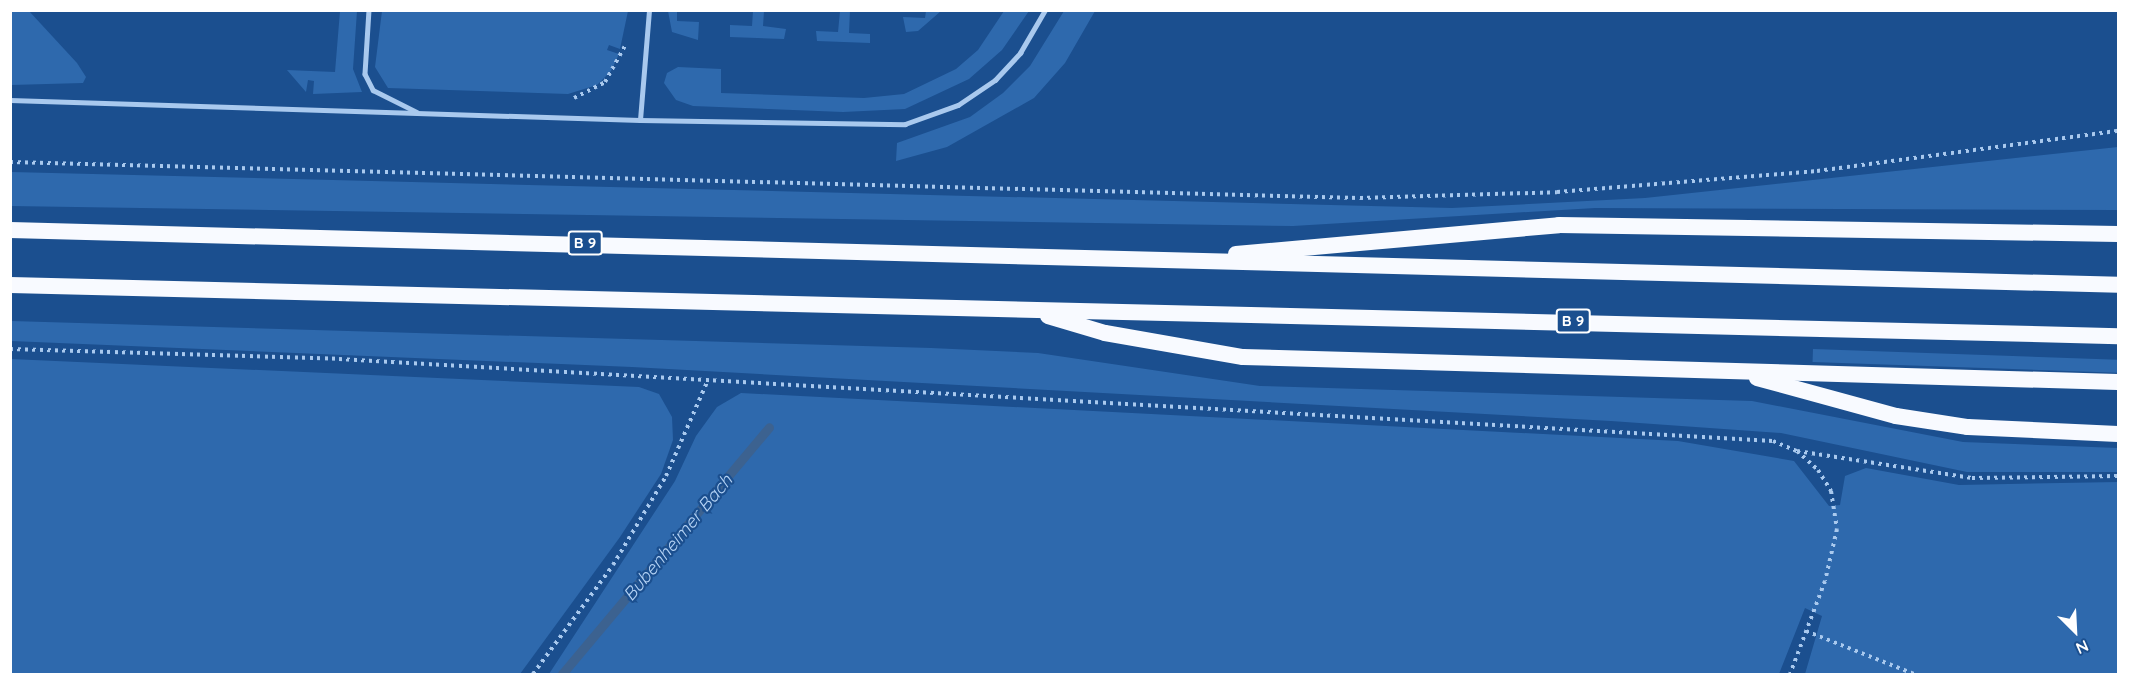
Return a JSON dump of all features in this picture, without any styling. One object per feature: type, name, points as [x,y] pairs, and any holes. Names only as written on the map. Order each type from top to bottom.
[{"type":"highway","points":[[1160,261],[1559,225],[2118,234]]},
{"type":"highway","name":"B 9","points":[[10,230],[2118,285]]},
{"type":"highway","name":"B 9","points":[[10,285],[2118,336]]},
{"type":"highway","points":[[1028,310],[1105,333],[1243,357],[2118,382]]},
{"type":"highway","points":[[1739,372],[1823,400],[1896,416],[1968,427],[2118,434]]},
{"type":"lane","points":[[369,10],[365,74],[373,90],[423,114]]},
{"type":"lane","points":[[640,120],[649,10]]},
{"type":"lane","points":[[10,100],[640,120],[905,124],[958,105],[995,80],[1020,53],[1045,10]]},
{"type":"path","points":[[567,98],[605,82],[628,34]]},
{"type":"path","points":[[10,162],[1360,198],[1557,192],[1817,171],[2118,131]]},
{"type":"path","points":[[10,349],[339,359],[707,382],[1652,431],[1773,441],[1797,451],[1972,478],[2118,476]]},
{"type":"path","points":[[533,675],[613,565],[666,476],[707,382]]},
{"type":"path","points":[[1790,675],[1837,529],[1832,491],[1797,451]]},
{"type":"path","points":[[1806,631],[1914,675]]},
{"type":"shaded area","points":[[11,10],[29,11],[77,63],[86,77],[83,83],[11,85]]},
{"type":"shaded area","points":[[677,10],[677,21],[699,22],[698,40],[672,32],[668,11]]},
{"type":"shaded area","points":[[850,10],[849,33],[870,34],[870,43],[817,41],[816,31],[838,32],[840,11]]},
{"type":"shaded area","points":[[340,11],[357,11],[353,69],[362,92],[313,94],[314,81],[308,80],[306,92],[287,70],[335,72]]},
{"type":"shaded area","points":[[382,11],[628,11],[620,49],[609,45],[607,50],[619,54],[611,71],[597,85],[568,94],[388,88],[375,67]]},
{"type":"shaded area","points":[[753,11],[764,11],[763,26],[786,29],[784,39],[730,37],[730,25],[752,26]]},
{"type":"shaded area","points":[[926,11],[941,11],[918,31],[906,32],[903,17],[925,18]]},
{"type":"shaded area","points":[[1004,11],[1029,11],[1002,50],[969,79],[905,109],[843,112],[693,106],[676,100],[664,83],[667,73],[678,67],[721,69],[721,93],[864,98],[904,94],[956,69],[978,50]]},
{"type":"shaded area","points":[[1064,11],[1095,11],[1065,63],[1034,98],[947,147],[896,161],[897,143],[970,117],[1003,93],[1030,66]]},
{"type":"shaded area","points":[[2118,147],[2118,210],[1595,208],[1293,226],[10,206],[11,172],[1452,208],[1645,198]]},
{"type":"shaded area","points":[[11,321],[931,348],[1038,353],[1260,386],[1752,401],[1963,442],[2118,448],[2118,472],[1967,472],[1781,433],[1611,421],[632,367],[11,341]]},
{"type":"shaded area","points":[[1813,349],[2118,360],[2117,373],[1813,362]]},
{"type":"shaded area","points":[[11,359],[639,387],[659,394],[672,417],[673,440],[661,474],[620,537],[520,674],[11,674]]},
{"type":"shaded area","points":[[741,393],[1678,441],[1794,461],[1829,506],[1840,505],[1845,476],[1866,468],[1959,485],[2118,482],[2118,674],[1805,674],[1822,616],[1805,608],[1779,674],[549,674],[675,481],[696,436],[717,407]]},
{"type":"waterway","name":"Bubenheimer Bach","points":[[562,674],[769,427]]}]
